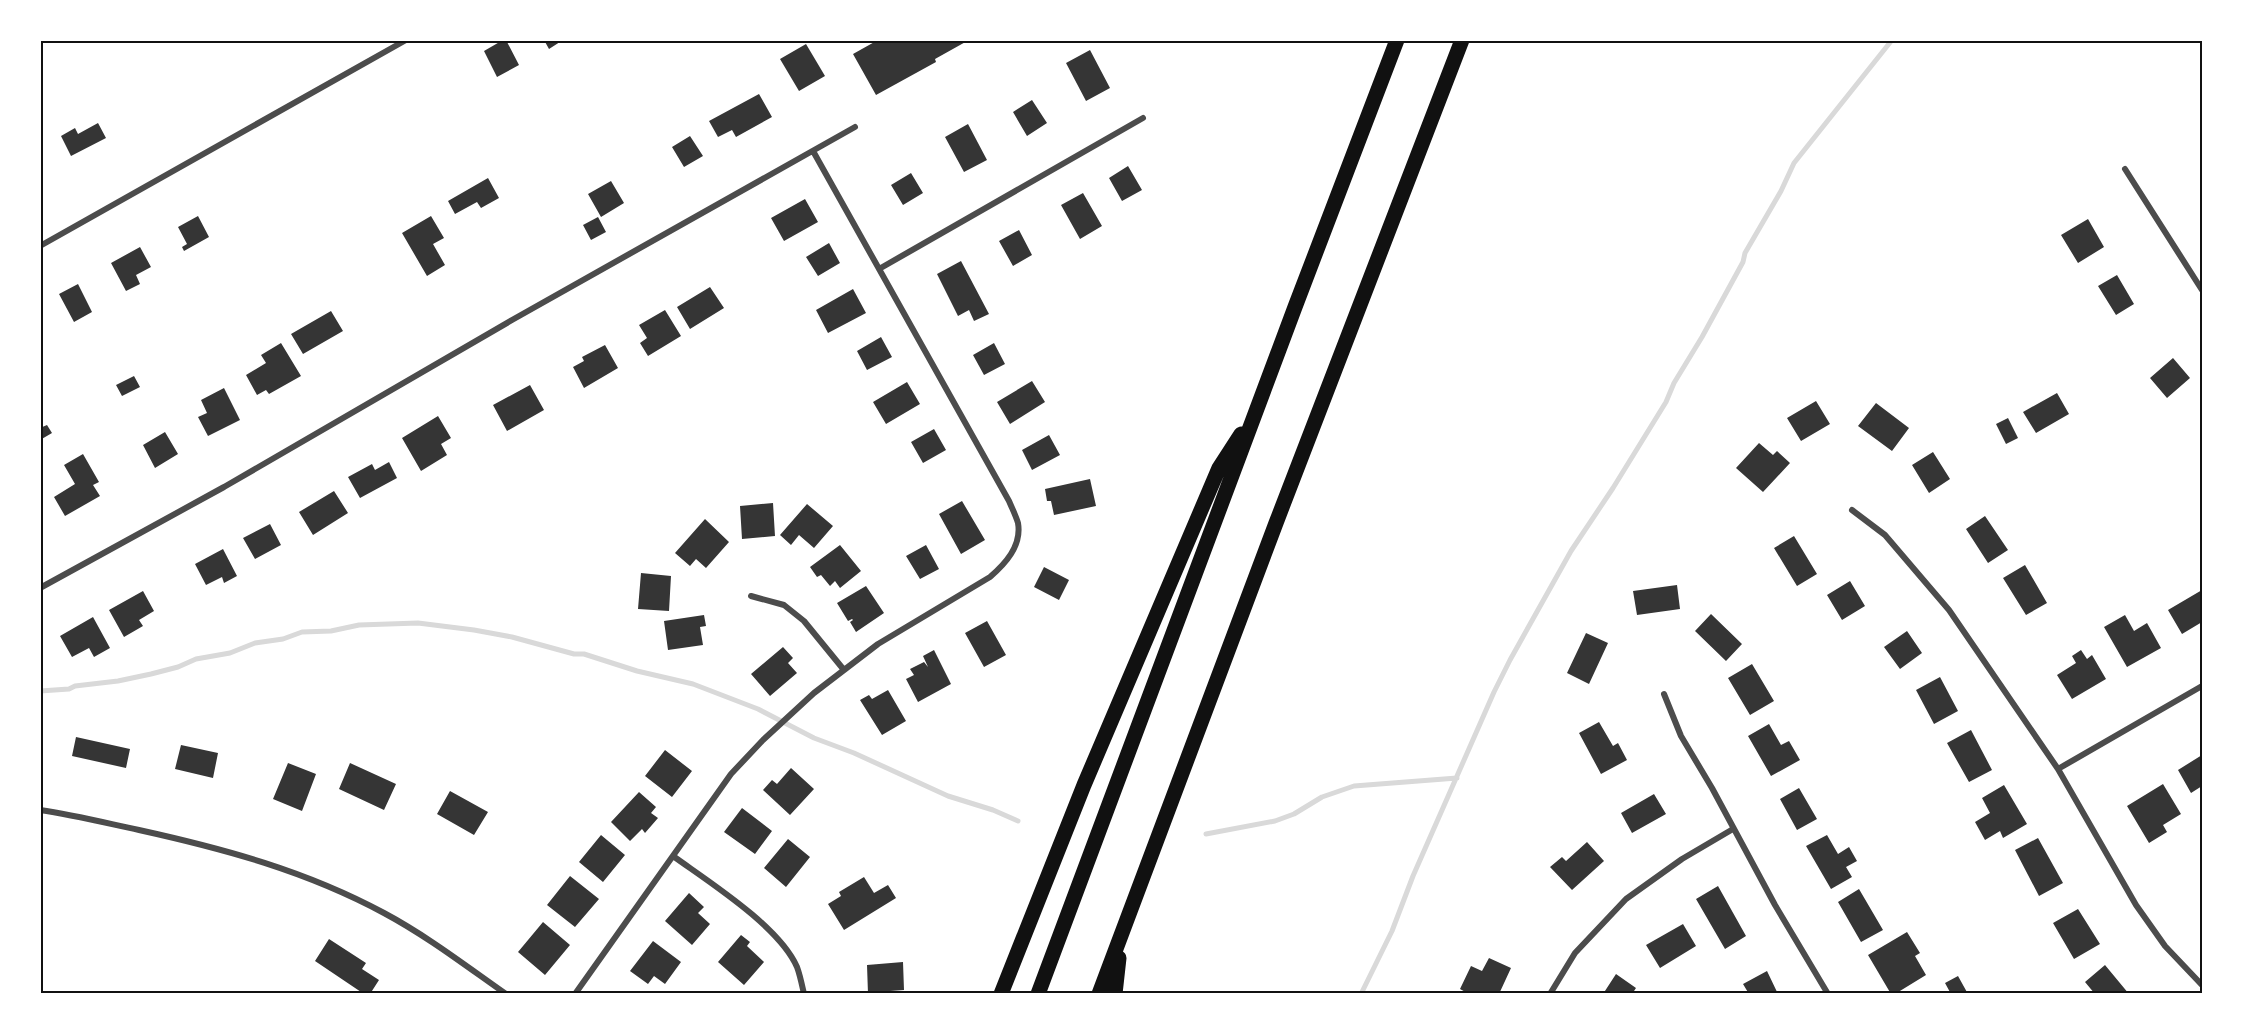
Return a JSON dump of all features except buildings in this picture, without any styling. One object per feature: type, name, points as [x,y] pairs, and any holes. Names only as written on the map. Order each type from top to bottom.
[{"type":"highway","points":[[1038,993],[1254,414],[1397,40]]},
{"type":"highway","points":[[1100,993],[1272,534],[1462,40]]},
{"type":"highway","points":[[1001,993],[1084,786],[1219,468],[1254,414]]},
{"type":"highway","points":[[1115,993],[1120,942]]},
{"type":"street","points":[[40,246],[406,40]]},
{"type":"street","points":[[879,269],[1143,118]]},
{"type":"street","points":[[40,588],[224,487],[512,320],[855,127]]},
{"type":"street","points":[[575,993],[732,774],[763,740],[814,693],[878,644],[990,577],[1005,564],[1015,547],[1018,525],[1009,501],[813,151]]},
{"type":"street","points":[[2125,169],[2202,290]]},
{"type":"street","points":[[1852,510],[1885,535],[1949,610],[2058,769],[2136,905],[2165,946],[2202,985]]},
{"type":"street","points":[[751,596],[784,606],[804,621],[844,670]]},
{"type":"street","points":[[2058,769],[2202,686]]},
{"type":"street","points":[[1664,694],[1681,736],[1712,788],[1732,829],[1828,993]]},
{"type":"street","points":[[40,810],[213,847],[268,863],[321,884],[384,914],[449,953],[506,993]]},
{"type":"street","points":[[1550,993],[1575,953],[1626,899],[1682,859],[1732,829]]},
{"type":"street","points":[[673,856],[731,897],[767,928],[797,966],[804,993]]},
{"type":"waterway","points":[[1361,994],[1392,931],[1413,876],[1510,660],[1571,551],[1666,402],[1674,383],[1743,262],[1745,253],[1781,191],[1794,163],[1892,40]]},
{"type":"waterway","points":[[40,691],[69,689],[75,686],[151,674],[178,667],[196,659],[230,653],[255,643],[283,639],[302,632],[331,631],[359,625],[418,623],[474,630],[512,637],[574,654],[584,654],[637,671],[693,684],[758,709],[814,738],[854,753],[948,796],[993,810],[1018,821]]},
{"type":"waterway","points":[[1206,834],[1275,821],[1294,814],[1322,797],[1354,786],[1457,778]]}]
